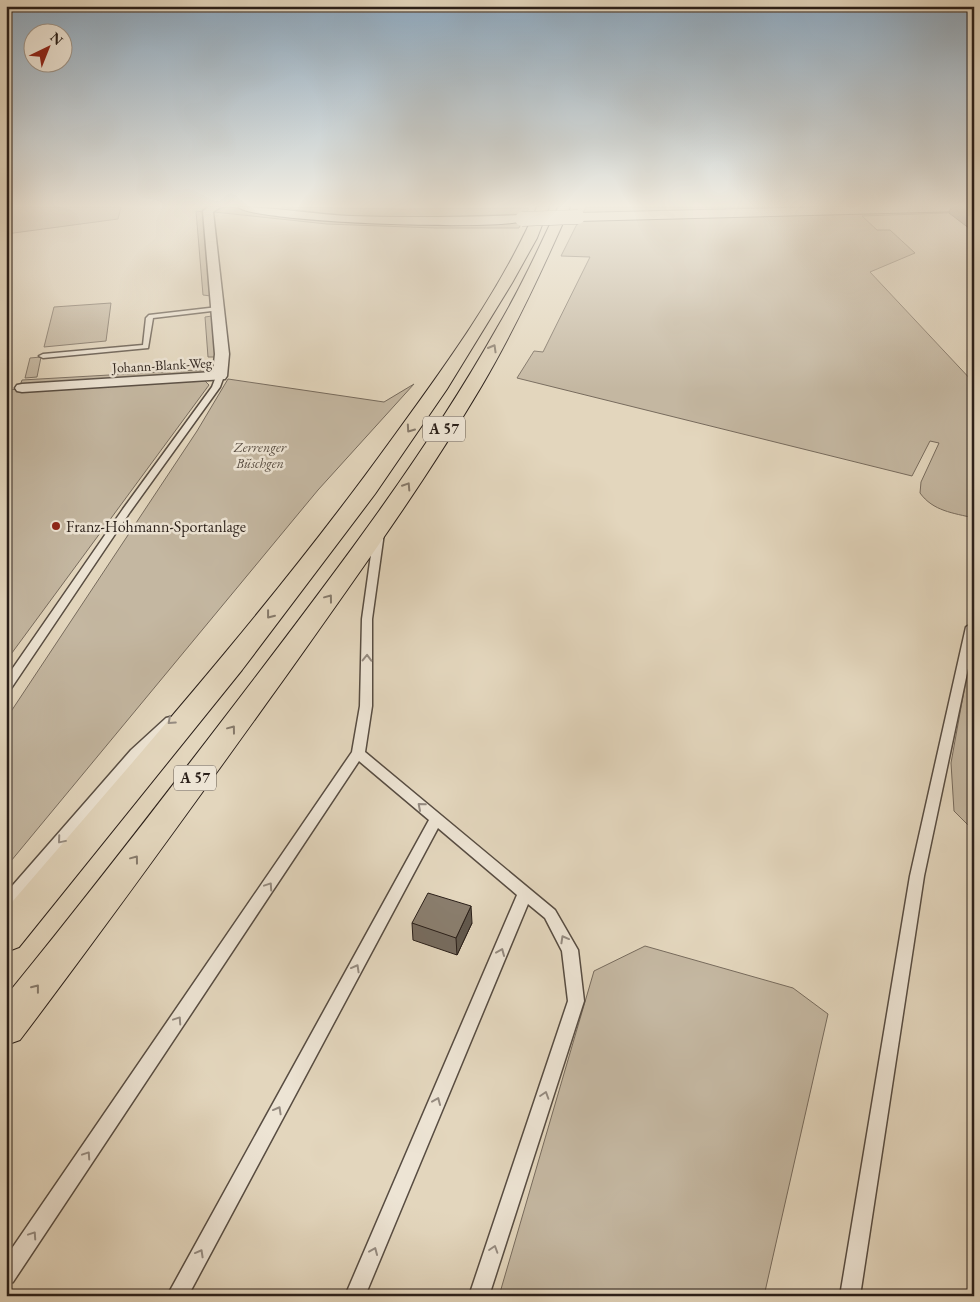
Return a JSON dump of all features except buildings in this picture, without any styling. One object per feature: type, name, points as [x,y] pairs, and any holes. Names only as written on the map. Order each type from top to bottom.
[{"type":"highway","name":"A 57","points":[[6,936],[232,664],[367,489],[438,389],[513,268]]},
{"type":"highway","name":"A 57","points":[[6,1026],[120,881],[357,560],[468,393],[529,285],[537,268]]},
{"type":"street","name":"Johann-Blank-Weg","points":[[22,388],[220,376],[222,354],[214,268]]},
{"type":"lane","points":[[43,356],[146,347],[149,318],[151,316],[218,310]]},
{"type":"lane","points":[[6,687],[126,511],[216,387],[220,376]]},
{"type":"lane","points":[[6,1275],[358,753],[366,706],[367,619],[380,526]]},
{"type":"lane","points":[[850,1296],[917,876],[971,628],[974,628]]},
{"type":"lane","points":[[6,904],[135,753],[232,664]]},
{"type":"lane","points":[[358,753],[550,914],[570,950],[576,1002],[479,1296]]},
{"type":"lane","points":[[177,1296],[436,820]]},
{"type":"lane","points":[[355,1296],[525,893]]},
{"type":"green space","points":[[201,268],[209,268],[211,296],[203,295]]},
{"type":"green space","points":[[585,268],[880,268],[870,272],[974,383],[974,518],[937,508],[920,493],[921,482],[939,443],[930,441],[912,476],[517,378],[534,351],[543,352]]},
{"type":"green space","points":[[111,303],[106,341],[44,347],[54,307]]},
{"type":"green space","points":[[212,316],[215,357],[208,357],[205,317]]},
{"type":"green space","points":[[41,357],[37,377],[25,378],[30,358]]},
{"type":"green space","name":"Franz-Hohmann-Sportanlage","points":[[214,369],[203,379],[209,385],[6,661],[6,390],[19,389],[22,380]]},
{"type":"green space","name":"Zerrenger Büschgen","points":[[228,379],[384,402],[414,384],[318,490],[6,867],[6,719],[197,431]]},
{"type":"green space","points":[[974,662],[974,831],[954,811],[951,763],[967,674]]},
{"type":"green space","points":[[645,946],[793,988],[828,1014],[764,1296],[499,1296],[594,971]]},
{"type":"place","name":"Franz-Hohmann-Sportanlage","points":[[56,526]]}]
